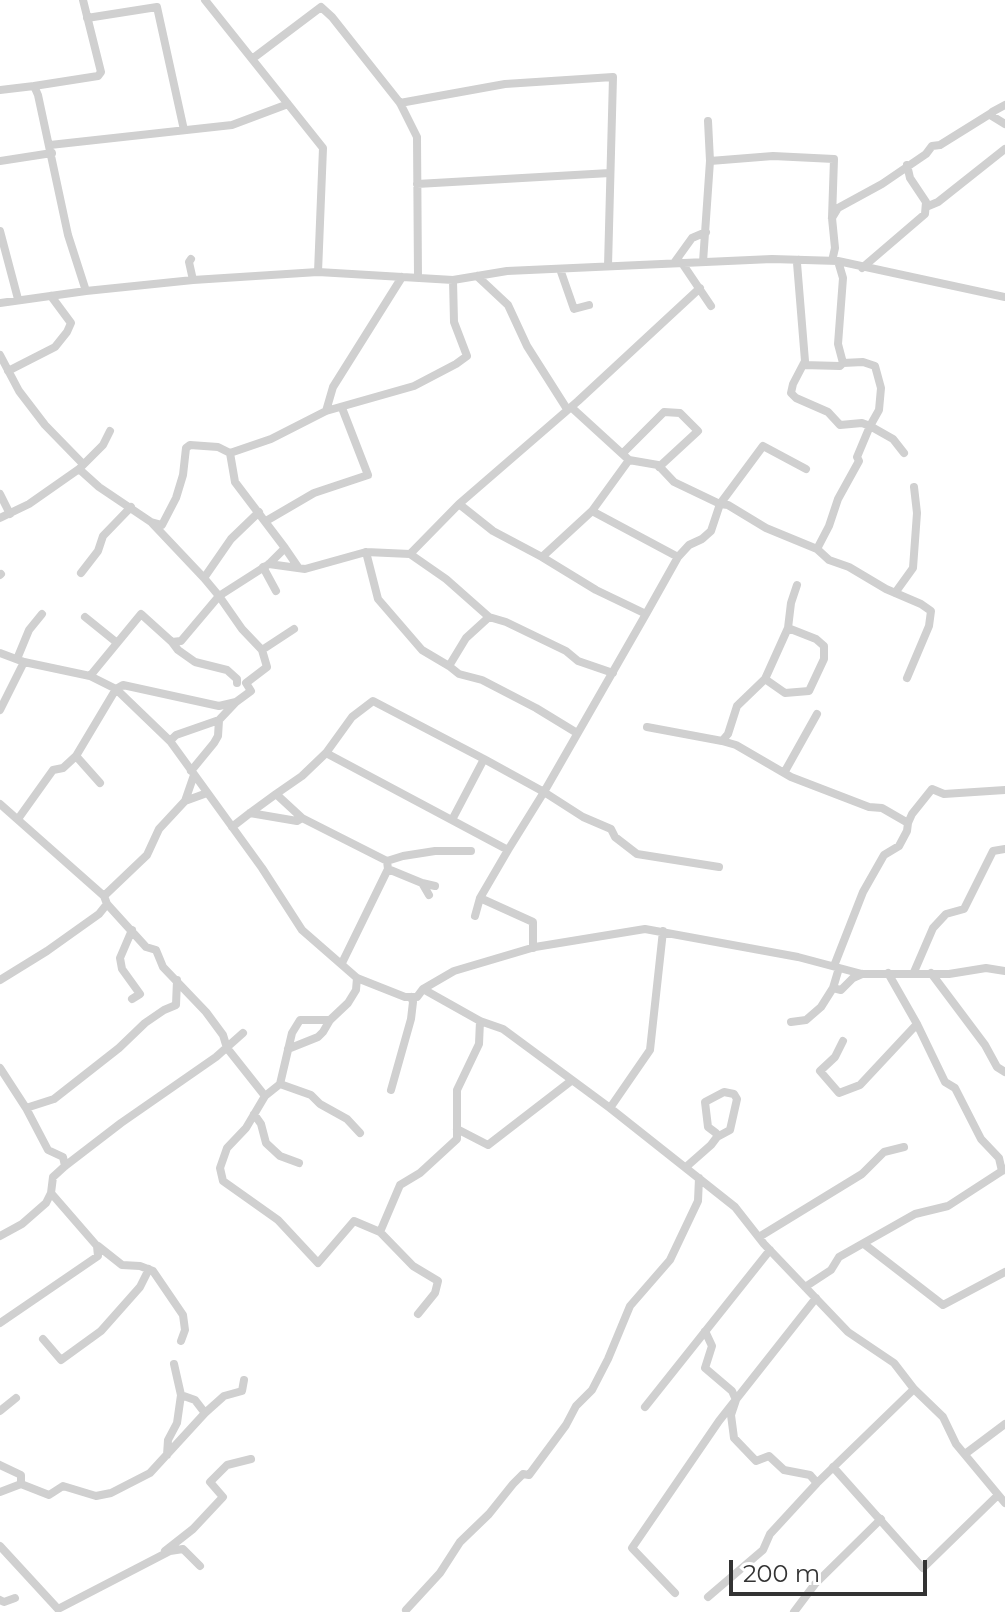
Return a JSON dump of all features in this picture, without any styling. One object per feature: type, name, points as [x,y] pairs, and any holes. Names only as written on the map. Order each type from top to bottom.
[{"type":"street","points":[[0,90],[98,76],[101,72],[83,0]]},
{"type":"street","points":[[210,2],[323,148],[318,272]]},
{"type":"street","points":[[87,18],[159,3],[184,130]]},
{"type":"street","points":[[252,59],[321,7],[400,103],[417,137],[418,278]]},
{"type":"street","points":[[400,103],[505,84],[613,77],[608,266]]},
{"type":"street","points":[[34,86],[51,149],[68,235],[86,291]]},
{"type":"street","points":[[0,161],[51,149],[232,125],[288,104]]},
{"type":"street","points":[[832,218],[838,208],[882,184],[926,154],[932,146],[940,145],[1005,105]]},
{"type":"street","points":[[993,112],[992,116],[1005,124]]},
{"type":"street","points":[[703,262],[710,161],[708,121]]},
{"type":"street","points":[[926,207],[938,202],[1005,149]]},
{"type":"street","points":[[710,161],[773,156],[834,159],[832,218],[835,261],[843,278],[838,344],[843,363]]},
{"type":"street","points":[[862,268],[925,214],[926,202],[910,178],[907,165]]},
{"type":"street","points":[[417,184],[610,173]]},
{"type":"street","points":[[0,231],[18,299]]},
{"type":"street","points":[[678,263],[692,238],[706,232]]},
{"type":"street","points":[[191,259],[193,280]]},
{"type":"street","points":[[0,303],[193,280],[318,272],[453,280],[507,271],[799,260],[835,261],[1005,297]]},
{"type":"street","points":[[799,260],[797,274],[805,361],[791,393],[828,412],[840,425],[862,423],[870,426],[893,439],[904,453]]},
{"type":"street","points":[[678,263],[711,306]]},
{"type":"street","points":[[560,269],[574,309],[589,305]]},
{"type":"street","points":[[477,276],[508,305],[527,346],[569,408],[626,456],[659,467],[674,482],[728,505],[766,528],[817,549],[829,560],[849,567],[931,611],[929,626],[907,678]]},
{"type":"street","points":[[326,411],[333,387],[402,277]]},
{"type":"street","points":[[151,522],[162,525],[171,513],[183,475],[186,448],[190,445],[218,447],[230,453],[271,439],[326,411],[414,386],[443,373],[467,356],[454,322],[453,280]]},
{"type":"street","points":[[410,554],[459,504],[700,288]]},
{"type":"street","points":[[0,379],[55,347],[67,332],[71,323],[51,296]]},
{"type":"street","points":[[0,355],[19,391],[99,487],[151,522],[204,578],[242,629],[262,650],[267,667],[246,683],[251,691],[219,720],[176,735],[170,741]]},
{"type":"street","points":[[803,365],[840,366],[843,363],[863,362],[875,366],[881,388],[879,410],[857,457],[859,461],[838,499],[817,549]]},
{"type":"street","points":[[266,521],[314,493],[368,475],[342,408]]},
{"type":"street","points":[[542,557],[592,511],[626,456],[664,412],[680,413],[698,431],[659,467]]},
{"type":"street","points":[[0,518],[81,466],[103,445],[110,431]]},
{"type":"street","points":[[475,916],[480,898],[678,557],[689,545],[711,531],[720,504],[763,446],[806,469]]},
{"type":"street","points":[[230,453],[235,482],[298,567]]},
{"type":"street","points":[[895,593],[913,568],[917,513],[914,487]]},
{"type":"street","points":[[0,494],[10,514]]},
{"type":"street","points":[[459,504],[493,531],[596,590],[646,614]]},
{"type":"street","points":[[81,573],[98,551],[103,536],[131,507]]},
{"type":"street","points":[[592,511],[678,557]]},
{"type":"street","points":[[204,578],[231,539],[259,512]]},
{"type":"street","points":[[172,642],[181,641],[219,596],[266,566],[285,548]]},
{"type":"street","points":[[366,552],[378,599],[422,650],[459,674],[482,680],[577,733]]},
{"type":"street","points":[[266,566],[317,567],[366,552],[410,554],[446,579],[489,617],[566,651],[578,661],[613,673]]},
{"type":"street","points":[[266,566],[276,591]]},
{"type":"street","points":[[722,741],[728,734],[737,706],[765,679],[788,628],[797,585]]},
{"type":"street","points":[[0,710],[29,630],[42,614]]},
{"type":"street","points":[[90,676],[141,614],[178,650],[195,662],[227,670],[237,679],[237,683]]},
{"type":"street","points":[[85,617],[116,642]]},
{"type":"street","points":[[449,666],[466,638],[489,617]]},
{"type":"street","points":[[765,679],[785,693],[809,691],[824,659],[824,646],[816,639],[788,628]]},
{"type":"street","points":[[262,650],[294,629]]},
{"type":"street","points":[[0,653],[20,661],[90,676],[116,689],[170,741],[302,930],[357,978],[411,997],[417,997],[423,989],[454,971],[533,948],[645,929],[862,974],[949,974],[986,968],[1005,971]]},
{"type":"street","points":[[18,819],[53,770],[63,768],[76,756],[116,689],[123,685],[219,706],[236,702]]},
{"type":"street","points":[[232,827],[302,776],[326,753],[352,717],[373,701],[544,792],[583,817],[611,829],[615,837],[637,854],[719,867]]},
{"type":"street","points":[[784,773],[817,714]]},
{"type":"street","points":[[185,801],[192,773],[218,736],[219,720]]},
{"type":"street","points":[[647,727],[736,745],[784,773],[869,807],[882,808],[908,823]]},
{"type":"street","points":[[326,753],[508,850]]},
{"type":"street","points":[[76,756],[100,783]]},
{"type":"street","points":[[453,818],[484,759]]},
{"type":"street","points":[[791,1022],[806,1020],[821,1007],[833,988],[837,967],[863,892],[884,855],[899,846],[912,814],[932,789],[944,794],[1005,790]]},
{"type":"street","points":[[0,980],[99,914],[106,900],[147,855],[159,829],[185,801],[207,793]]},
{"type":"street","points":[[276,794],[302,818],[422,883],[435,886]]},
{"type":"street","points":[[0,804],[106,900],[146,947],[156,950],[163,967],[223,1035],[227,1048],[265,1096]]},
{"type":"street","points":[[250,813],[297,821],[302,818]]},
{"type":"street","points":[[914,972],[933,928],[946,914],[964,909],[993,851],[1005,849]]},
{"type":"street","points":[[342,963],[388,865],[403,856],[435,851],[471,851]]},
{"type":"street","points":[[422,883],[429,895]]},
{"type":"street","points":[[480,898],[533,922],[533,948]]},
{"type":"street","points":[[132,930],[120,958],[122,969],[140,994],[132,999]]},
{"type":"street","points":[[610,1108],[650,1050],[663,931]]},
{"type":"street","points":[[805,1287],[831,1270],[839,1257],[915,1214],[948,1206],[1004,1170],[999,1158],[981,1139],[955,1088],[945,1082],[888,973]]},
{"type":"street","points":[[931,973],[985,1045],[997,1067],[1005,1072]]},
{"type":"street","points":[[833,988],[841,990],[862,974]]},
{"type":"street","points":[[288,1049],[318,1037],[348,1003],[356,990],[357,978]]},
{"type":"street","points":[[26,1108],[54,1099],[119,1048],[145,1023],[176,1005],[177,980]]},
{"type":"street","points":[[423,989],[480,1021],[503,1029],[610,1108],[735,1207],[770,1250],[848,1332],[894,1363],[914,1389],[943,1417],[956,1444],[1005,1503]]},
{"type":"street","points":[[391,1090],[398,1051],[411,1019],[411,997]]},
{"type":"street","points":[[290,1017],[330,1020]]},
{"type":"street","points":[[300,1020],[292,1033],[280,1084],[265,1096],[246,1128],[227,1148],[220,1168],[223,1181],[278,1220],[318,1263],[354,1221],[380,1232],[413,1266],[438,1281],[435,1293],[418,1314]]},
{"type":"street","points":[[380,1232],[400,1185],[420,1173],[457,1139],[457,1090],[479,1044],[480,1021]]},
{"type":"street","points":[[843,1041],[835,1057],[820,1071],[839,1093],[860,1085],[917,1024]]},
{"type":"street","points":[[0,1236],[22,1224],[46,1203],[53,1177],[65,1166],[227,1048],[243,1033]]},
{"type":"street","points":[[0,1068],[48,1150],[63,1157],[65,1166]]},
{"type":"street","points":[[457,1129],[488,1145],[571,1081]]},
{"type":"street","points":[[280,1084],[311,1095],[320,1104],[347,1119],[360,1133]]},
{"type":"street","points":[[686,1167],[717,1137],[730,1130],[737,1099],[734,1094],[724,1092],[705,1102],[708,1127],[717,1137]]},
{"type":"street","points":[[254,1114],[261,1124],[266,1143],[280,1156],[299,1163]]},
{"type":"street","points":[[759,1237],[862,1174],[884,1152],[904,1147]]},
{"type":"street","points":[[406,1610],[440,1573],[460,1542],[523,1474],[529,1475],[566,1425],[576,1406],[592,1390],[630,1306],[670,1260],[698,1201],[699,1178]]},
{"type":"street","points":[[51,1193],[97,1246],[122,1265],[140,1266],[156,1274],[182,1312],[185,1330],[181,1341]]},
{"type":"street","points":[[864,1244],[943,1305],[1005,1272]]},
{"type":"street","points":[[0,1323],[90,1263],[98,1256],[97,1246]]},
{"type":"street","points":[[645,1407],[770,1250]]},
{"type":"street","points":[[43,1339],[61,1360],[101,1331],[140,1287],[149,1269]]},
{"type":"street","points":[[675,1593],[632,1548],[736,1400],[816,1298]]},
{"type":"street","points":[[705,1331],[712,1346],[705,1368],[732,1391],[736,1400],[731,1415],[734,1438],[756,1461],[769,1456],[784,1470],[810,1475],[817,1483]]},
{"type":"street","points":[[167,1456],[168,1440],[177,1423],[181,1395],[174,1364]]},
{"type":"street","points":[[0,1492],[21,1484],[49,1495],[63,1486],[96,1496],[111,1493],[150,1473],[224,1396],[242,1391],[244,1380]]},
{"type":"street","points":[[708,1597],[763,1550],[770,1534],[817,1483],[914,1389]]},
{"type":"street","points":[[181,1395],[195,1400],[205,1413]]},
{"type":"street","points":[[0,1411],[16,1398]]},
{"type":"street","points":[[965,1454],[1005,1424]]},
{"type":"street","points":[[0,1546],[58,1610],[97,1587],[143,1567],[193,1529],[223,1497],[210,1482],[227,1465],[251,1459]]},
{"type":"street","points":[[0,1465],[21,1475],[21,1484]]},
{"type":"street","points":[[833,1467],[923,1568],[998,1495]]},
{"type":"street","points":[[794,1612],[815,1584],[881,1519]]},
{"type":"street","points":[[160,1554],[183,1549],[200,1566]]},
{"type":"street","points":[[1,1603],[15,1598]]}]
